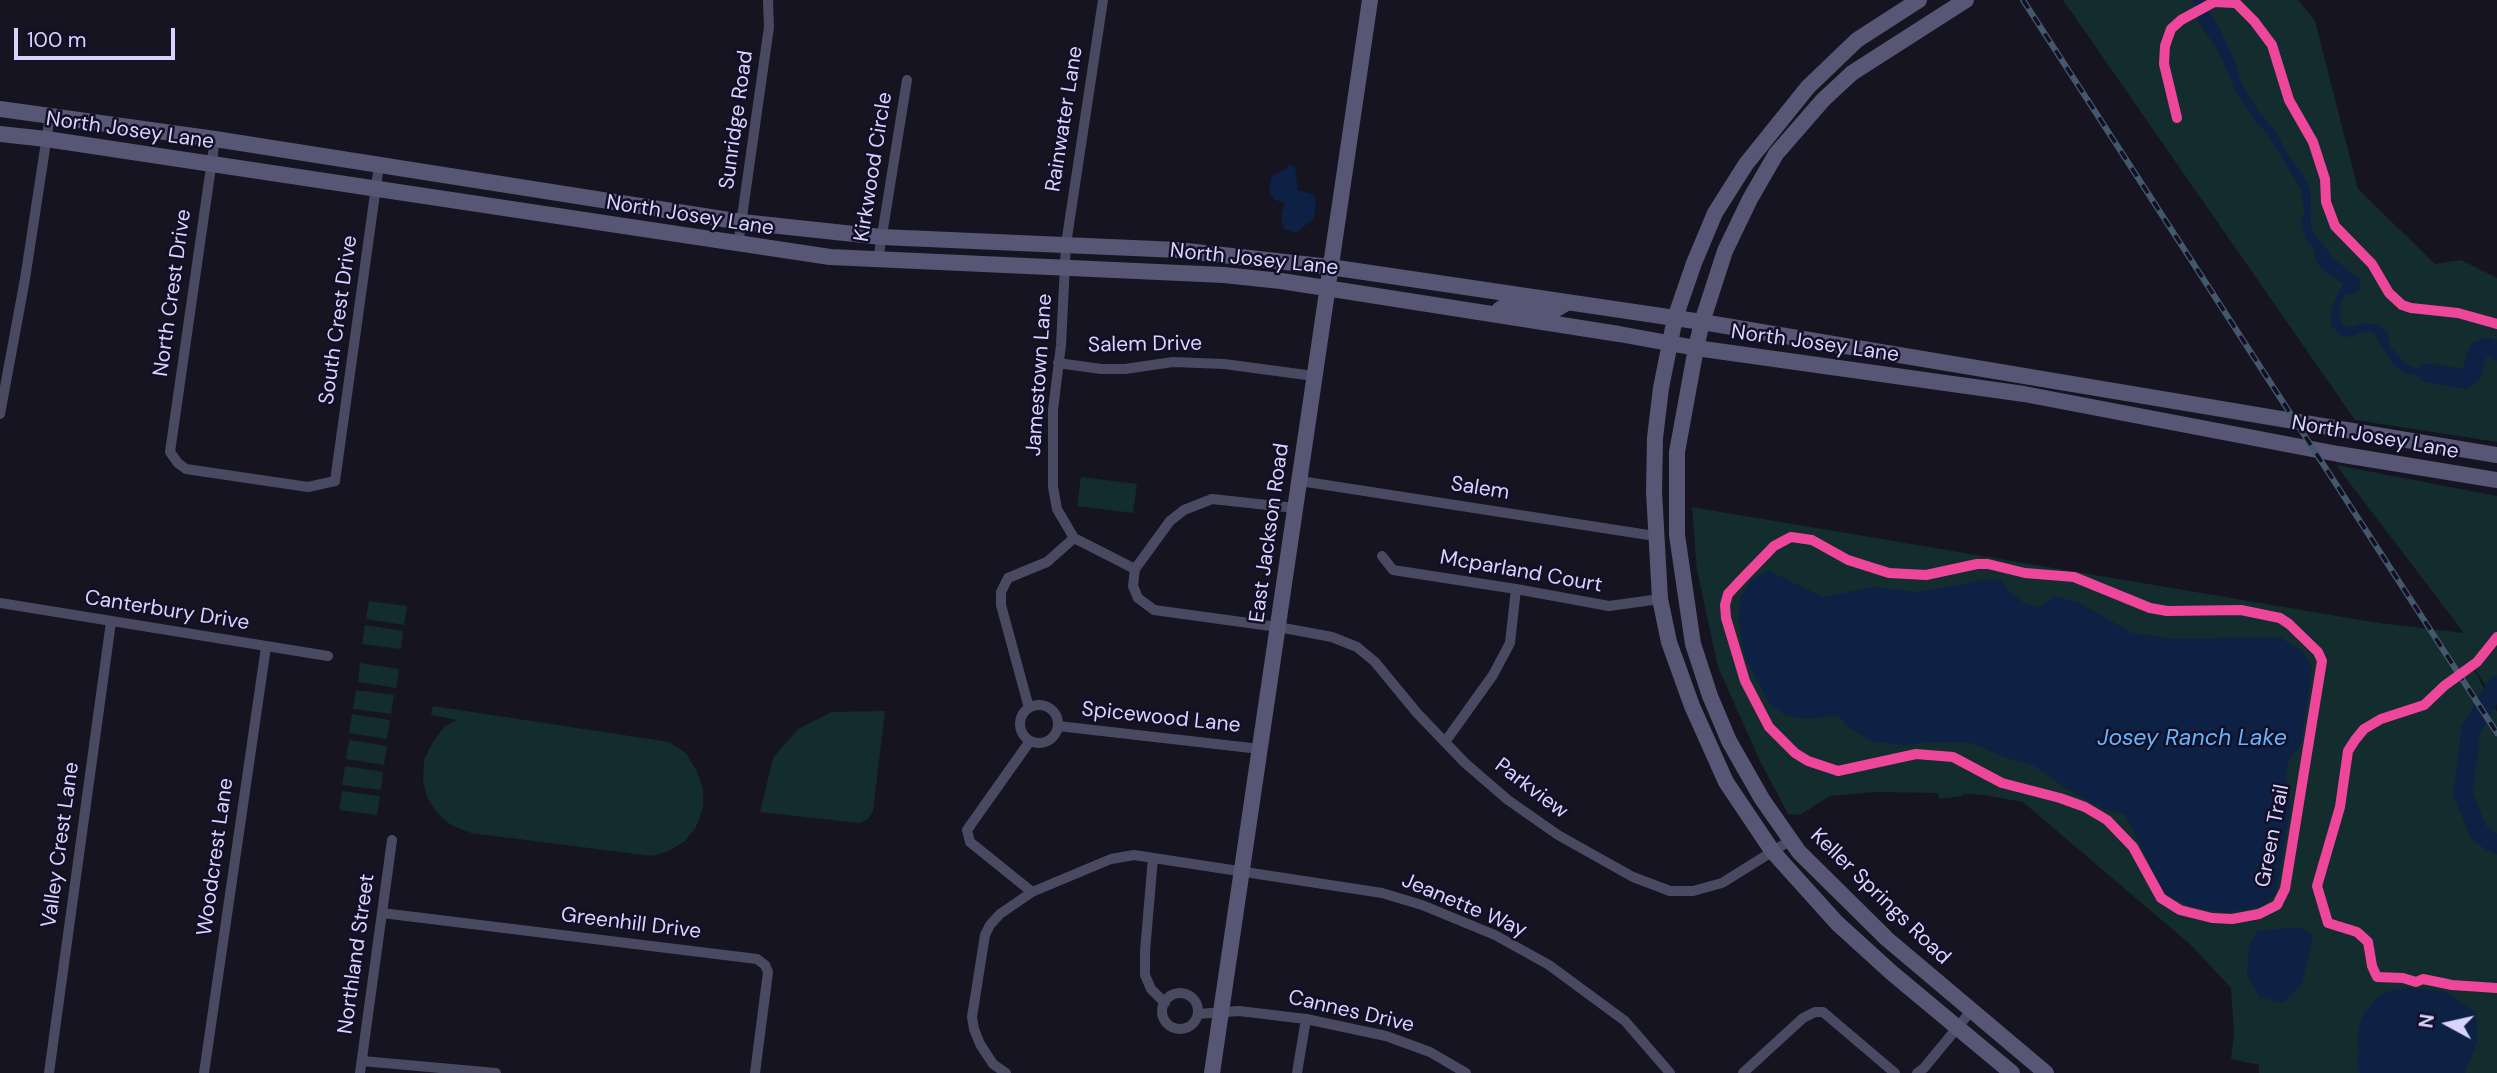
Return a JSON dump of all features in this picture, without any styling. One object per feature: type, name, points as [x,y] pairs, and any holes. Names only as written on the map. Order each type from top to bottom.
[{"type":"main road","name":"East Jackson Road","points":[[1212,1073],[1370,0]]},
{"type":"main road","name":"Keller Springs Road","points":[[1919,0],[1857,40],[1808,87],[1746,164],[1715,213],[1675,318],[1661,388],[1655,439],[1655,536],[1660,599],[1669,642],[1692,706],[1715,758],[1726,782],[1773,852],[1836,923],[2012,1073]]},
{"type":"main road","points":[[1921,29],[1931,13],[1949,0]]},
{"type":"main road","name":"Keller Springs Road","points":[[1966,0],[1852,73],[1823,100],[1776,154],[1750,199],[1725,251],[1696,348],[1677,453],[1677,535],[1693,644],[1710,696],[1729,741],[1762,799],[1799,852],[1887,939],[2046,1073]]},
{"type":"main road","name":"North Josey Lane","points":[[0,109],[215,139],[742,222],[882,237],[1178,250],[1498,290],[2497,455]]},
{"type":"main road","name":"North Josey Lane","points":[[0,134],[830,257],[1252,277],[1696,348],[2024,394],[2338,454],[2497,480]]},
{"type":"main road","points":[[1434,304],[1443,298],[1480,302],[1490,299],[1498,290]]},
{"type":"main road","points":[[1496,314],[1509,304],[1555,310],[1569,302]]},
{"type":"main road","points":[[2147,418],[2151,410],[2196,413],[2236,411]]},
{"type":"main road","points":[[1655,536],[1677,535]]},
{"type":"street","name":"Sunridge Road","points":[[738,245],[769,27],[768,0]]},
{"type":"street","name":"Rainwater Lane","points":[[1066,244],[1103,0]]},
{"type":"street","name":"Kirkwood Circle","points":[[878,260],[907,80]]},
{"type":"street","points":[[0,414],[25,279],[50,116]]},
{"type":"street","name":"North Crest Drive","points":[[215,139],[170,452],[186,469],[308,487],[335,481]]},
{"type":"street","name":"South Crest Drive","points":[[335,481],[379,165]]},
{"type":"street","name":"Jamestown Lane","points":[[1066,244],[1052,434],[1053,487],[1057,509],[1074,538]]},
{"type":"street","name":"Salem Drive","points":[[1058,363],[1101,369],[1125,369],[1186,362],[1314,376]]},
{"type":"street","name":"Salem","points":[[1300,481],[1655,536]]},
{"type":"street","points":[[1032,892],[970,842],[967,830],[1030,741],[1020,728],[1022,716],[1029,708],[1001,605],[1001,592],[1008,578],[1047,562],[1074,538],[1135,569],[1170,521],[1184,510],[1212,499],[1295,508]]},
{"type":"street","name":"Mcparland Court","points":[[1382,556],[1393,570],[1609,606],[1660,599]]},
{"type":"street","name":"Parkview","points":[[1135,569],[1133,586],[1138,598],[1154,610],[1278,627],[1332,638],[1357,647],[1375,662],[1465,763],[1508,800],[1558,835],[1633,877],[1671,891],[1693,891],[1722,883],[1791,840]]},
{"type":"street","points":[[1445,741],[1493,676],[1510,643],[1516,589]]},
{"type":"street","name":"Canterbury Drive","points":[[0,603],[328,656]]},
{"type":"street","name":"Valley Crest Lane","points":[[48,1073],[111,622]]},
{"type":"street","name":"Woodcrest Lane","points":[[204,1073],[265,647]]},
{"type":"street","name":"Spicewood Lane","points":[[1029,708],[1047,706],[1056,714],[1058,726],[1054,737],[1048,741],[1030,741]]},
{"type":"street","name":"Spicewood Lane","points":[[1058,726],[1259,749]]},
{"type":"street","name":"Northland Street","points":[[360,1073],[392,840]]},
{"type":"street","name":"Jeanette Way","points":[[1006,1073],[993,1063],[980,1044],[972,1017],[985,935],[989,925],[1032,892],[1111,859],[1134,855],[1382,893],[1422,905],[1495,935],[1549,965],[1625,1021],[1670,1073]]},
{"type":"street","points":[[1153,858],[1145,975],[1150,989],[1165,1003]]},
{"type":"street","name":"Greenhill Drive","points":[[382,913],[757,959],[765,965],[768,972],[755,1073]]},
{"type":"street","points":[[1186,994],[1196,1002],[1198,1014],[1193,1024],[1177,1029],[1164,1019],[1165,1003],[1174,995],[1186,994]]},
{"type":"street","name":"Cannes Drive","points":[[1198,1014],[1239,1011],[1306,1019],[1385,1036],[1430,1052],[1466,1073]]},
{"type":"street","points":[[1917,1073],[1971,1011]]},
{"type":"street","points":[[1743,1073],[1803,1018],[1815,1012],[1823,1012],[1895,1073]]},
{"type":"street","points":[[1297,1073],[1306,1019]]},
{"type":"street","points":[[362,1061],[496,1073]]},
{"type":"green space","points":[[2063,0],[2298,0],[2315,21],[2358,189],[2435,264],[2461,260],[2497,278],[2497,442],[2355,420]]},
{"type":"green space","points":[[2336,465],[2497,496],[2497,703],[2470,662],[2497,712],[2497,1073],[2259,1073],[2259,1065],[2231,1059],[2234,1033],[2231,988],[2192,946],[2023,802],[1984,795],[1963,794],[1939,799],[1938,793],[1876,792],[1830,796],[1800,815],[1788,814],[1759,759],[1718,667],[1697,570],[1692,507],[2379,623],[2464,633]]},
{"type":"green space","points":[[1081,477],[1137,484],[1133,513],[1077,506]]},
{"type":"green space","points":[[369,601],[407,606],[404,625],[366,619]]},
{"type":"green space","points":[[365,625],[403,631],[401,649],[362,644]]},
{"type":"green space","points":[[360,663],[399,669],[396,688],[358,682]]},
{"type":"green space","points":[[356,690],[394,695],[391,714],[353,709]]},
{"type":"green space","points":[[433,706],[669,742],[686,753],[703,788],[703,808],[696,827],[685,841],[669,851],[652,856],[471,833],[451,825],[437,813],[427,797],[423,780],[424,760],[444,727],[457,720],[431,715]]},
{"type":"green space","points":[[885,711],[873,811],[868,819],[860,823],[760,812],[773,758],[798,729],[832,712]]},
{"type":"green space","points":[[352,714],[390,720],[387,739],[349,733]]},
{"type":"green space","points":[[349,740],[387,746],[384,765],[346,759]]},
{"type":"green space","points":[[345,766],[383,772],[381,790],[342,785]]},
{"type":"green space","points":[[342,791],[380,796],[377,815],[339,810]]},
{"type":"water","points":[[2193,0],[2202,0],[2223,35],[2241,83],[2302,173],[2311,193],[2311,227],[2314,233],[2333,258],[2360,280],[2359,290],[2355,294],[2346,295],[2341,301],[2339,315],[2342,325],[2350,328],[2365,323],[2380,325],[2388,334],[2389,345],[2406,364],[2428,372],[2452,371],[2450,385],[2402,372],[2391,361],[2374,333],[2366,331],[2348,337],[2332,327],[2330,320],[2333,305],[2343,284],[2323,270],[2316,261],[2314,249],[2306,240],[2301,223],[2305,212],[2301,189],[2268,135],[2252,117],[2235,90],[2219,52],[2199,23]]},
{"type":"water","points":[[1290,165],[1295,167],[1298,190],[1316,198],[1314,218],[1296,233],[1284,229],[1281,217],[1285,203],[1275,200],[1269,193],[1271,178]]},
{"type":"water","name":"Josey Ranch Lake","points":[[1769,571],[1823,597],[1875,587],[1915,592],[1991,579],[2001,580],[2007,589],[2024,603],[2040,608],[2055,596],[2079,603],[2132,633],[2172,639],[2279,637],[2303,652],[2312,667],[2301,745],[2289,760],[2286,776],[2290,810],[2276,893],[2264,906],[2226,913],[2190,907],[2163,892],[2125,814],[2101,808],[2034,766],[1972,743],[1904,745],[1874,742],[1849,728],[1838,715],[1807,719],[1785,715],[1770,705],[1745,657],[1738,619],[1741,596],[1753,578]]},
{"type":"water","points":[[2299,927],[2313,936],[2302,984],[2283,1003],[2260,997],[2247,975],[2249,946],[2258,931]]},
{"type":"water","points":[[2408,988],[2445,992],[2476,1013],[2477,1042],[2465,1073],[2360,1073],[2357,1061],[2358,1039],[2360,1021],[2365,1012],[2385,992]]},
{"type":"waterway","points":[[2427,373],[2464,379],[2471,375],[2478,351],[2487,347],[2497,351]]},
{"type":"waterway","points":[[2497,685],[2471,729],[2463,794],[2479,833],[2497,845]]},
{"type":"railway","points":[[2023,0],[2497,733]]},
{"type":"cycle path","points":[[2233,0],[2254,21],[2272,45],[2289,100],[2313,142],[2325,179],[2326,202],[2335,226],[2372,264],[2389,293],[2402,305],[2411,308],[2458,313],[2497,324]]},
{"type":"cycle path","points":[[2177,118],[2164,64],[2165,46],[2171,29],[2181,20],[2214,2],[2235,3]]},
{"type":"cycle path","name":"Green Trail","points":[[1791,537],[1812,540],[1848,560],[1889,573],[1926,575],[1988,564],[2025,573],[2074,577],[2150,608],[2167,611],[2241,610],[2280,618],[2289,624],[2318,652],[2322,661],[2285,889],[2277,905],[2259,914],[2232,919],[2212,918],[2180,910],[2161,898],[2133,847],[2107,820],[2085,807],[2060,798],[2002,783],[1953,757],[1916,754],[1838,771],[1808,761],[1795,753],[1769,727],[1745,681],[1726,618],[1725,605],[1728,594],[1774,546],[1791,537]]},
{"type":"cycle path","points":[[2497,637],[2477,662],[2444,686],[2424,705],[2381,719],[2364,729],[2355,740],[2348,751],[2340,807],[2317,886],[2328,923],[2357,932],[2368,942],[2372,966],[2377,977],[2403,978],[2416,982],[2423,979],[2452,985],[2497,988]]}]
